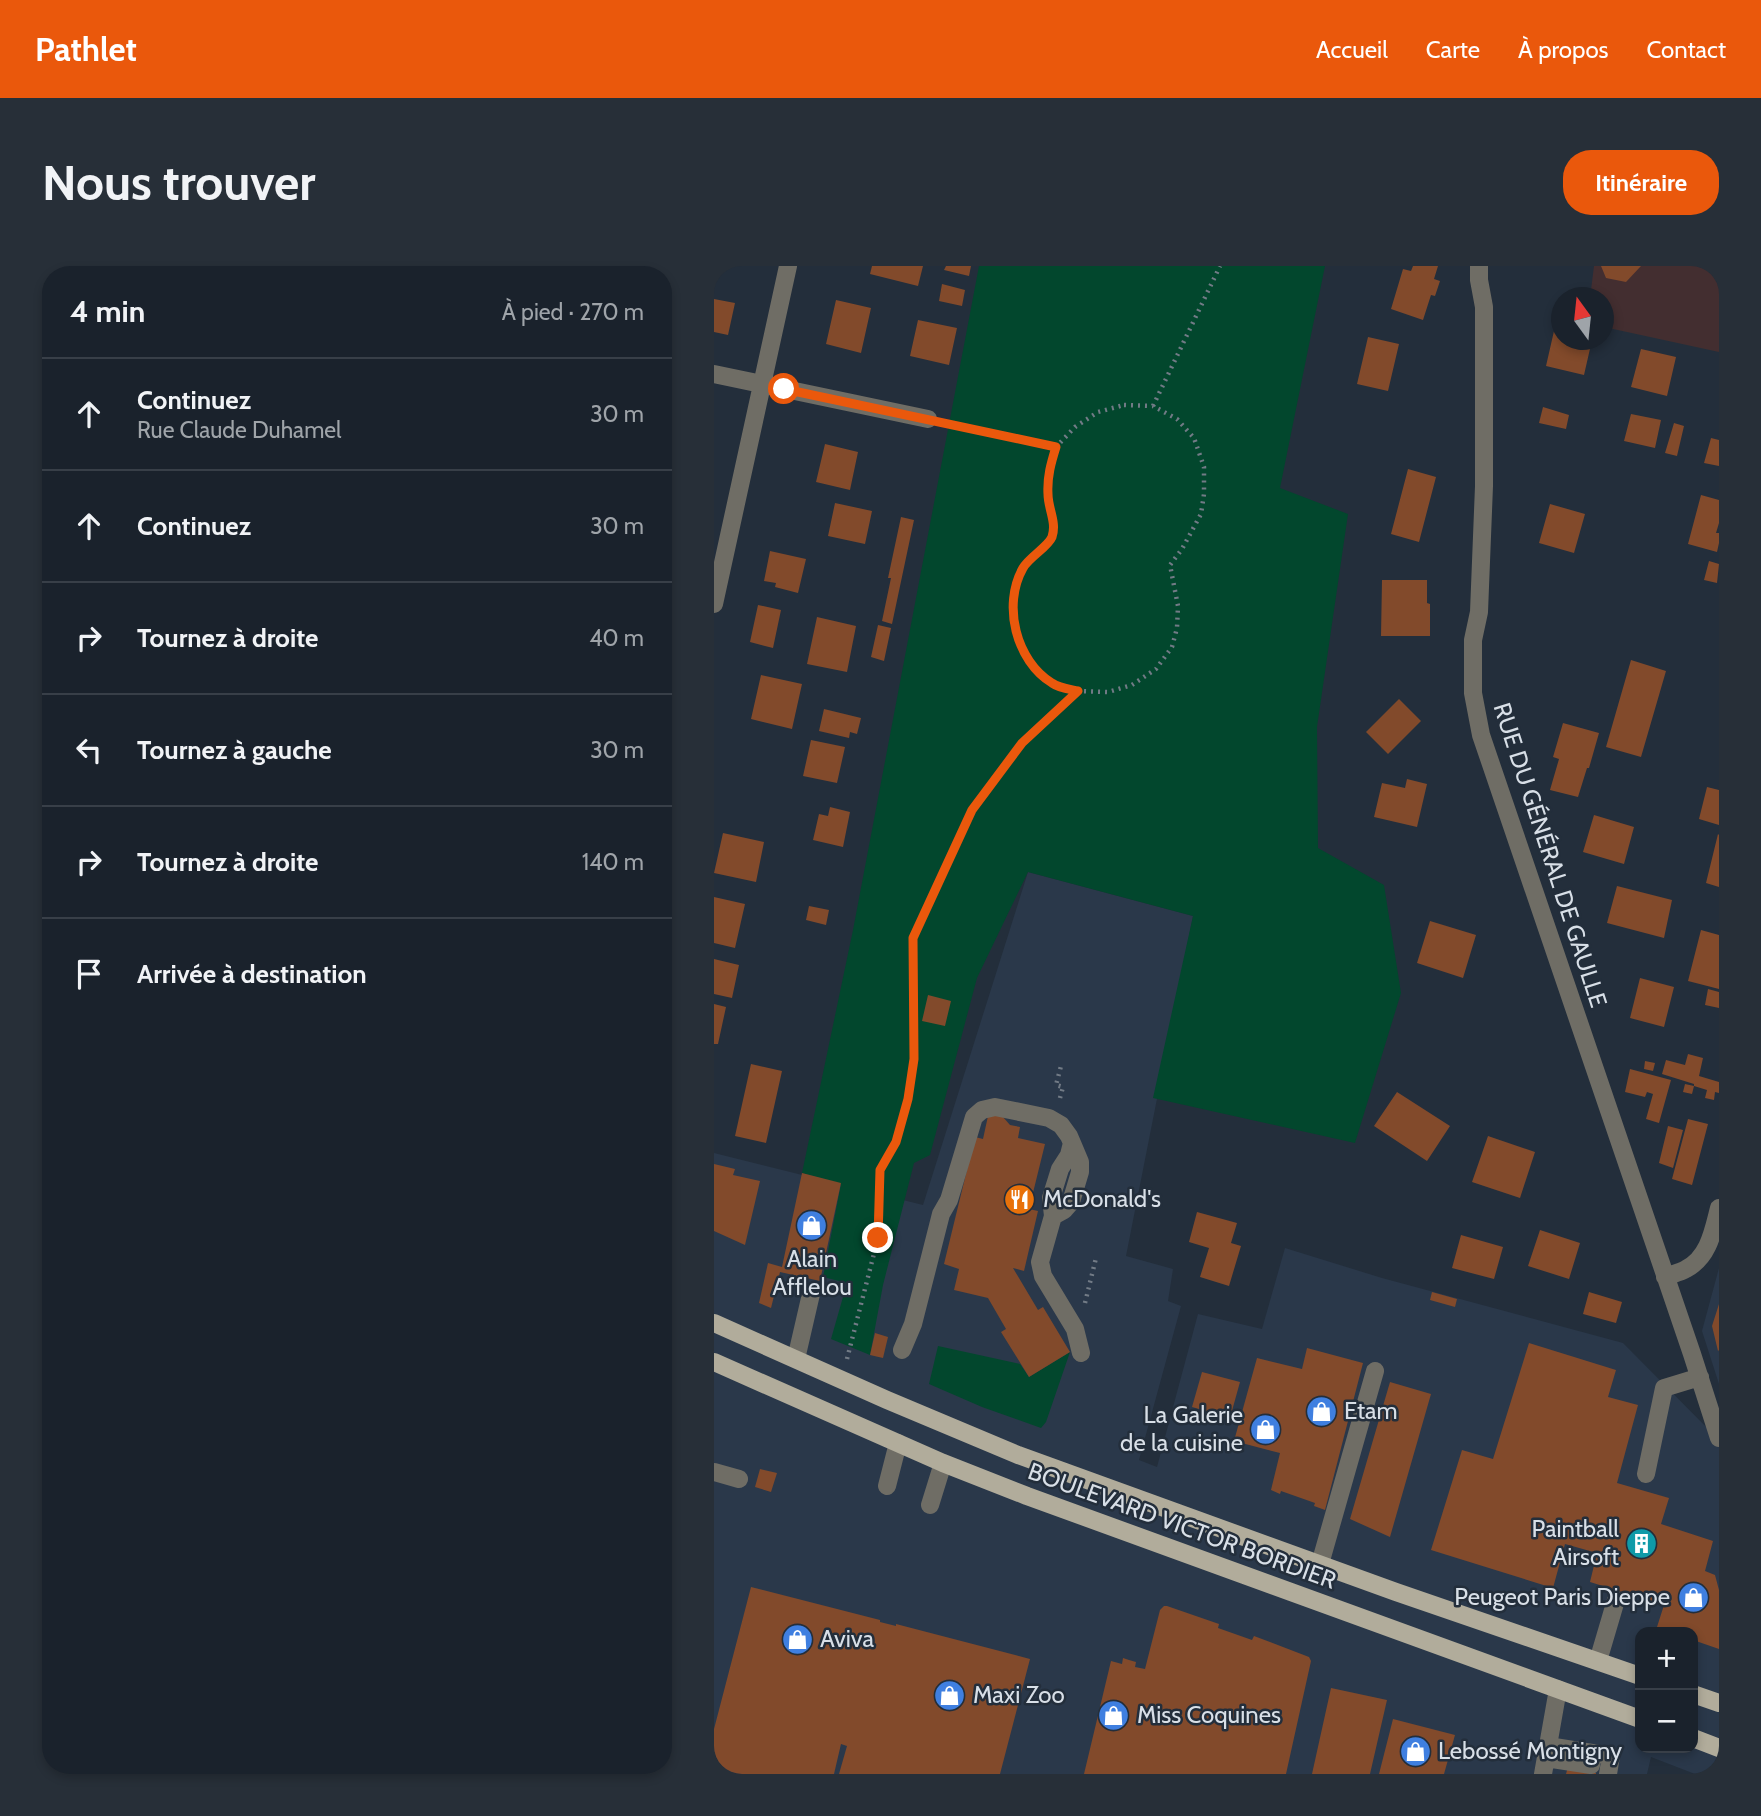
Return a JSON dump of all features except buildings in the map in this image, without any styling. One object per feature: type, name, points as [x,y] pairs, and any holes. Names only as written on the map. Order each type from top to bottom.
[{"type":"main road","name":"BOULEVARD VICTOR BORDIER","points":[[714,1323],[1018,1455],[1396,1592],[1635,1674]]},
{"type":"main road","name":"BOULEVARD VICTOR BORDIER","points":[[714,1362],[943,1463],[1027,1496],[1635,1717]]},
{"type":"main road","points":[[1698,1696],[1719,1703]]},
{"type":"main road","points":[[1698,1740],[1719,1748]]},
{"type":"street","points":[[714,604],[789,266]]},
{"type":"street","name":"RUE DU GÉNÉRAL DE GAULLE","points":[[1479,266],[1484,307],[1484,486],[1479,612],[1473,639],[1473,693],[1481,735],[1719,1438]]},
{"type":"street","points":[[714,374],[928,419]]},
{"type":"street","points":[[902,1350],[913,1324],[941,1214],[948,1200],[974,1116],[982,1110],[995,1107],[1055,1120],[1072,1143],[1069,1156],[1060,1169],[1052,1198],[1053,1216],[1041,1262],[1043,1276],[1075,1329],[1081,1353]]},
{"type":"street","points":[[1665,1277],[1688,1268],[1702,1255],[1711,1242],[1719,1208]]},
{"type":"street","points":[[796,1359],[811,1294]]},
{"type":"street","points":[[1320,1564],[1375,1371]]},
{"type":"street","points":[[1646,1474],[1664,1388],[1700,1377]]},
{"type":"street","points":[[887,1486],[898,1443]]},
{"type":"street","points":[[930,1505],[943,1463]]},
{"type":"street","points":[[714,1472],[739,1479]]},
{"type":"street","points":[[1598,1661],[1616,1600]]},
{"type":"street","points":[[1558,1689],[1546,1753],[1611,1756],[1609,1771]]},
{"type":"path","points":[[1153,406],[1220,266]]},
{"type":"path","points":[[1124,405],[1153,406],[1177,419],[1194,438],[1203,467],[1204,495],[1201,514],[1170,565],[1178,606],[1177,628],[1172,647],[1156,670],[1132,685],[1108,692],[1078,691],[1054,685],[1032,667],[1018,643],[1014,610],[1015,587],[1023,566],[1052,539],[1054,521],[1048,498],[1048,472],[1056,447],[1075,427],[1098,412],[1124,405]]},
{"type":"path","points":[[928,419],[1056,447]]},
{"type":"path","points":[[841,1380],[878,1238],[880,1170],[896,1142],[908,1099],[914,1059],[913,938],[972,810],[1022,743],[1078,691]]},
{"type":"path","points":[[1055,1120],[1063,1087],[1056,1085],[1060,1066]]},
{"type":"path","points":[[1085,1304],[1096,1258]]},
{"type":"shaded area","points":[[1594,266],[1719,266],[1719,352],[1614,329],[1614,287],[1591,287]]},
{"type":"shaded area","points":[[1028,872],[1193,916],[1126,1256],[1173,1269],[1168,1301],[1181,1306],[1139,1460],[1157,1467],[1198,1314],[1262,1329],[1285,1248],[1382,1278],[1623,1343],[1719,1440],[1719,1774],[1695,1774],[1651,1757],[1647,1774],[714,1774],[714,1153],[923,1205]]},
{"type":"shaded area","points":[[1719,1268],[1719,1384],[1702,1331]]},
{"type":"green space","points":[[979,266],[1325,266],[1280,488],[1348,514],[1317,727],[1318,848],[1384,885],[1401,993],[1355,1143],[1153,1098],[1193,916],[1028,872],[977,978],[930,1155],[914,1163],[883,1285],[870,1355],[831,1339],[847,1283],[823,1277],[841,1184],[802,1173],[853,930]]},
{"type":"green space","points":[[938,1346],[1020,1364],[1029,1377],[1070,1352],[1046,1422],[1041,1428],[929,1384]]},
{"type":"place","name":"McDonald's","points":[[1020,1199]]},
{"type":"place","name":"Alain Afflelou","points":[[812,1225]]},
{"type":"place","name":"Etam","points":[[1321,1411]]},
{"type":"place","name":"La Galerie de la cuisine","points":[[1266,1429]]},
{"type":"place","name":"Paintball Airsoft","points":[[1642,1543]]},
{"type":"place","name":"Peugeot Paris Dieppe","points":[[1693,1597]]},
{"type":"place","name":"Aviva","points":[[797,1639]]},
{"type":"place","name":"Maxi Zoo","points":[[950,1695]]},
{"type":"place","name":"Miss Coquines","points":[[1114,1715]]},
{"type":"place","name":"Lebossé Montigny","points":[[1415,1751]]},
{"type":"route","points":[[784,389],[1056,447],[1048,472],[1048,498],[1054,521],[1052,539],[1023,566],[1015,587],[1014,610],[1018,643],[1032,667],[1054,685],[1078,691],[1022,743],[972,810],[913,938],[914,1059],[908,1099],[896,1142],[880,1170],[878,1238]]}]
